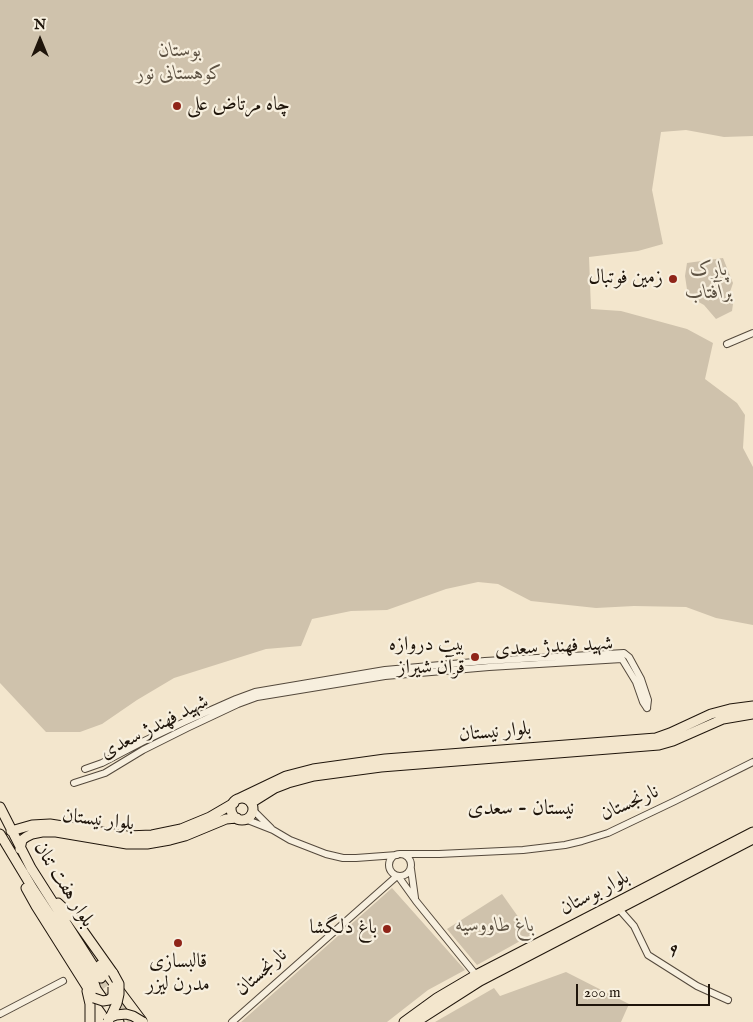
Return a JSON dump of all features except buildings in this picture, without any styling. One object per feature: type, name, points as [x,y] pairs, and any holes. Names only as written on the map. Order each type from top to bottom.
[{"type":"main road","name":"بلوار نیستان","points":[[11,831],[32,825],[50,824],[127,836],[152,835],[182,829],[210,817],[237,800],[286,776],[313,769],[385,759],[656,738],[720,711],[753,706]]},
{"type":"main road","name":"بلوار نیستان","points":[[252,806],[288,782],[314,776],[390,766],[659,745],[673,741],[723,719],[753,714]]},
{"type":"main road","points":[[246,799],[252,806],[250,816],[241,818],[233,813],[237,800],[246,799]]},
{"type":"main road","name":"بلوار هفت تنان","points":[[0,808],[20,849],[27,870]]},
{"type":"main road","name":"بلوار نیستان","points":[[26,837],[42,832],[56,832],[127,844],[147,844],[185,836],[226,819],[241,818]]},
{"type":"main road","points":[[23,828],[18,834],[21,838],[26,837]]},
{"type":"main road","name":"بلوار بوستان","points":[[404,1022],[437,998],[753,832]]},
{"type":"main road","name":"بلوار هفت تنان","points":[[0,834],[104,977]]},
{"type":"main road","points":[[20,849],[22,840],[26,837]]},
{"type":"main road","name":"بلوار بوستان","points":[[545,942],[618,909],[753,839]]},
{"type":"main road","points":[[90,1022],[90,1004],[86,989],[26,887],[27,870],[39,874],[58,903],[74,918],[104,977],[143,1022]]},
{"type":"main road","points":[[86,989],[94,998],[103,1002],[109,1000],[113,996],[113,987],[104,977]]},
{"type":"main road","points":[[104,977],[119,984],[117,1003],[108,1022]]},
{"type":"main road","points":[[104,977],[96,990],[119,1022]]},
{"type":"main road","name":"بلوار بوستان","points":[[416,1022],[478,978]]},
{"type":"main road","points":[[104,1022],[108,1018],[121,1014],[133,1016],[143,1022]]},
{"type":"street","points":[[727,344],[753,333]]},
{"type":"street","name":"شهید فهندژ سعدی","points":[[74,783],[105,773],[143,750],[195,724],[257,697],[376,677],[617,658],[624,661],[636,682],[646,708],[648,700],[642,679],[629,657],[624,653],[617,652],[385,670],[283,686],[236,698],[142,742],[102,764],[84,769]]},
{"type":"street","name":"نارنجستان","points":[[273,830],[290,840],[326,854],[343,858],[523,850],[565,845],[616,829],[753,762]]},
{"type":"street","points":[[252,806],[273,830]]},
{"type":"street","points":[[241,818],[273,830]]},
{"type":"street","points":[[396,874],[406,875],[422,854]]},
{"type":"street","points":[[389,864],[392,858],[399,855],[408,857],[416,901]]},
{"type":"street","points":[[378,856],[389,864],[478,978]]},
{"type":"street","name":"نارنجستان","points":[[232,1022],[382,890],[396,874]]},
{"type":"street","name":"۹","points":[[618,909],[634,926],[648,955],[697,986],[728,1000]]},
{"type":"street","points":[[0,1014],[63,981]]},
{"type":"green space","name":"بوستان کوهستانی نور","points":[[0,0],[753,0],[753,136],[724,137],[686,130],[661,132],[652,190],[663,244],[638,251],[589,257],[591,309],[621,311],[687,329],[713,343],[705,379],[737,403],[745,415],[743,448],[753,467],[753,625],[716,618],[686,607],[634,606],[596,608],[531,601],[498,584],[478,582],[446,589],[387,610],[351,611],[312,619],[301,646],[266,649],[174,678],[102,724],[80,732],[46,732],[0,683]]},
{"type":"green space","name":"پارک برآفتاب","points":[[723,258],[733,283],[730,292],[733,304],[732,311],[716,319],[704,305],[688,296],[685,276],[687,263]]},
{"type":"green space","name":"باغ دلگشا","points":[[392,888],[465,970],[428,990],[387,1022],[241,1022]]},
{"type":"green space","name":"باغ طاووسیه","points":[[502,894],[531,935],[477,965],[447,929]]},
{"type":"green space","points":[[566,972],[629,1004],[621,1022],[435,1022],[494,988],[500,996]]},
{"type":"tunnel","points":[[101,978],[134,1022]]},
{"type":"place","name":"چاه مرتاض علی","points":[[177,106]]},
{"type":"place","name":"زمین فوتبال","points":[[673,279]]},
{"type":"place","name":"بیت دروازه قرآن شیراز","points":[[475,657]]},
{"type":"place","name":"باغ دلگشا","points":[[387,929]]},
{"type":"place","name":"قالبسازی مدرن لیزر","points":[[178,943]]},
{"type":"district","name":"نیستان - سعدی","points":[[521,810]]}]
